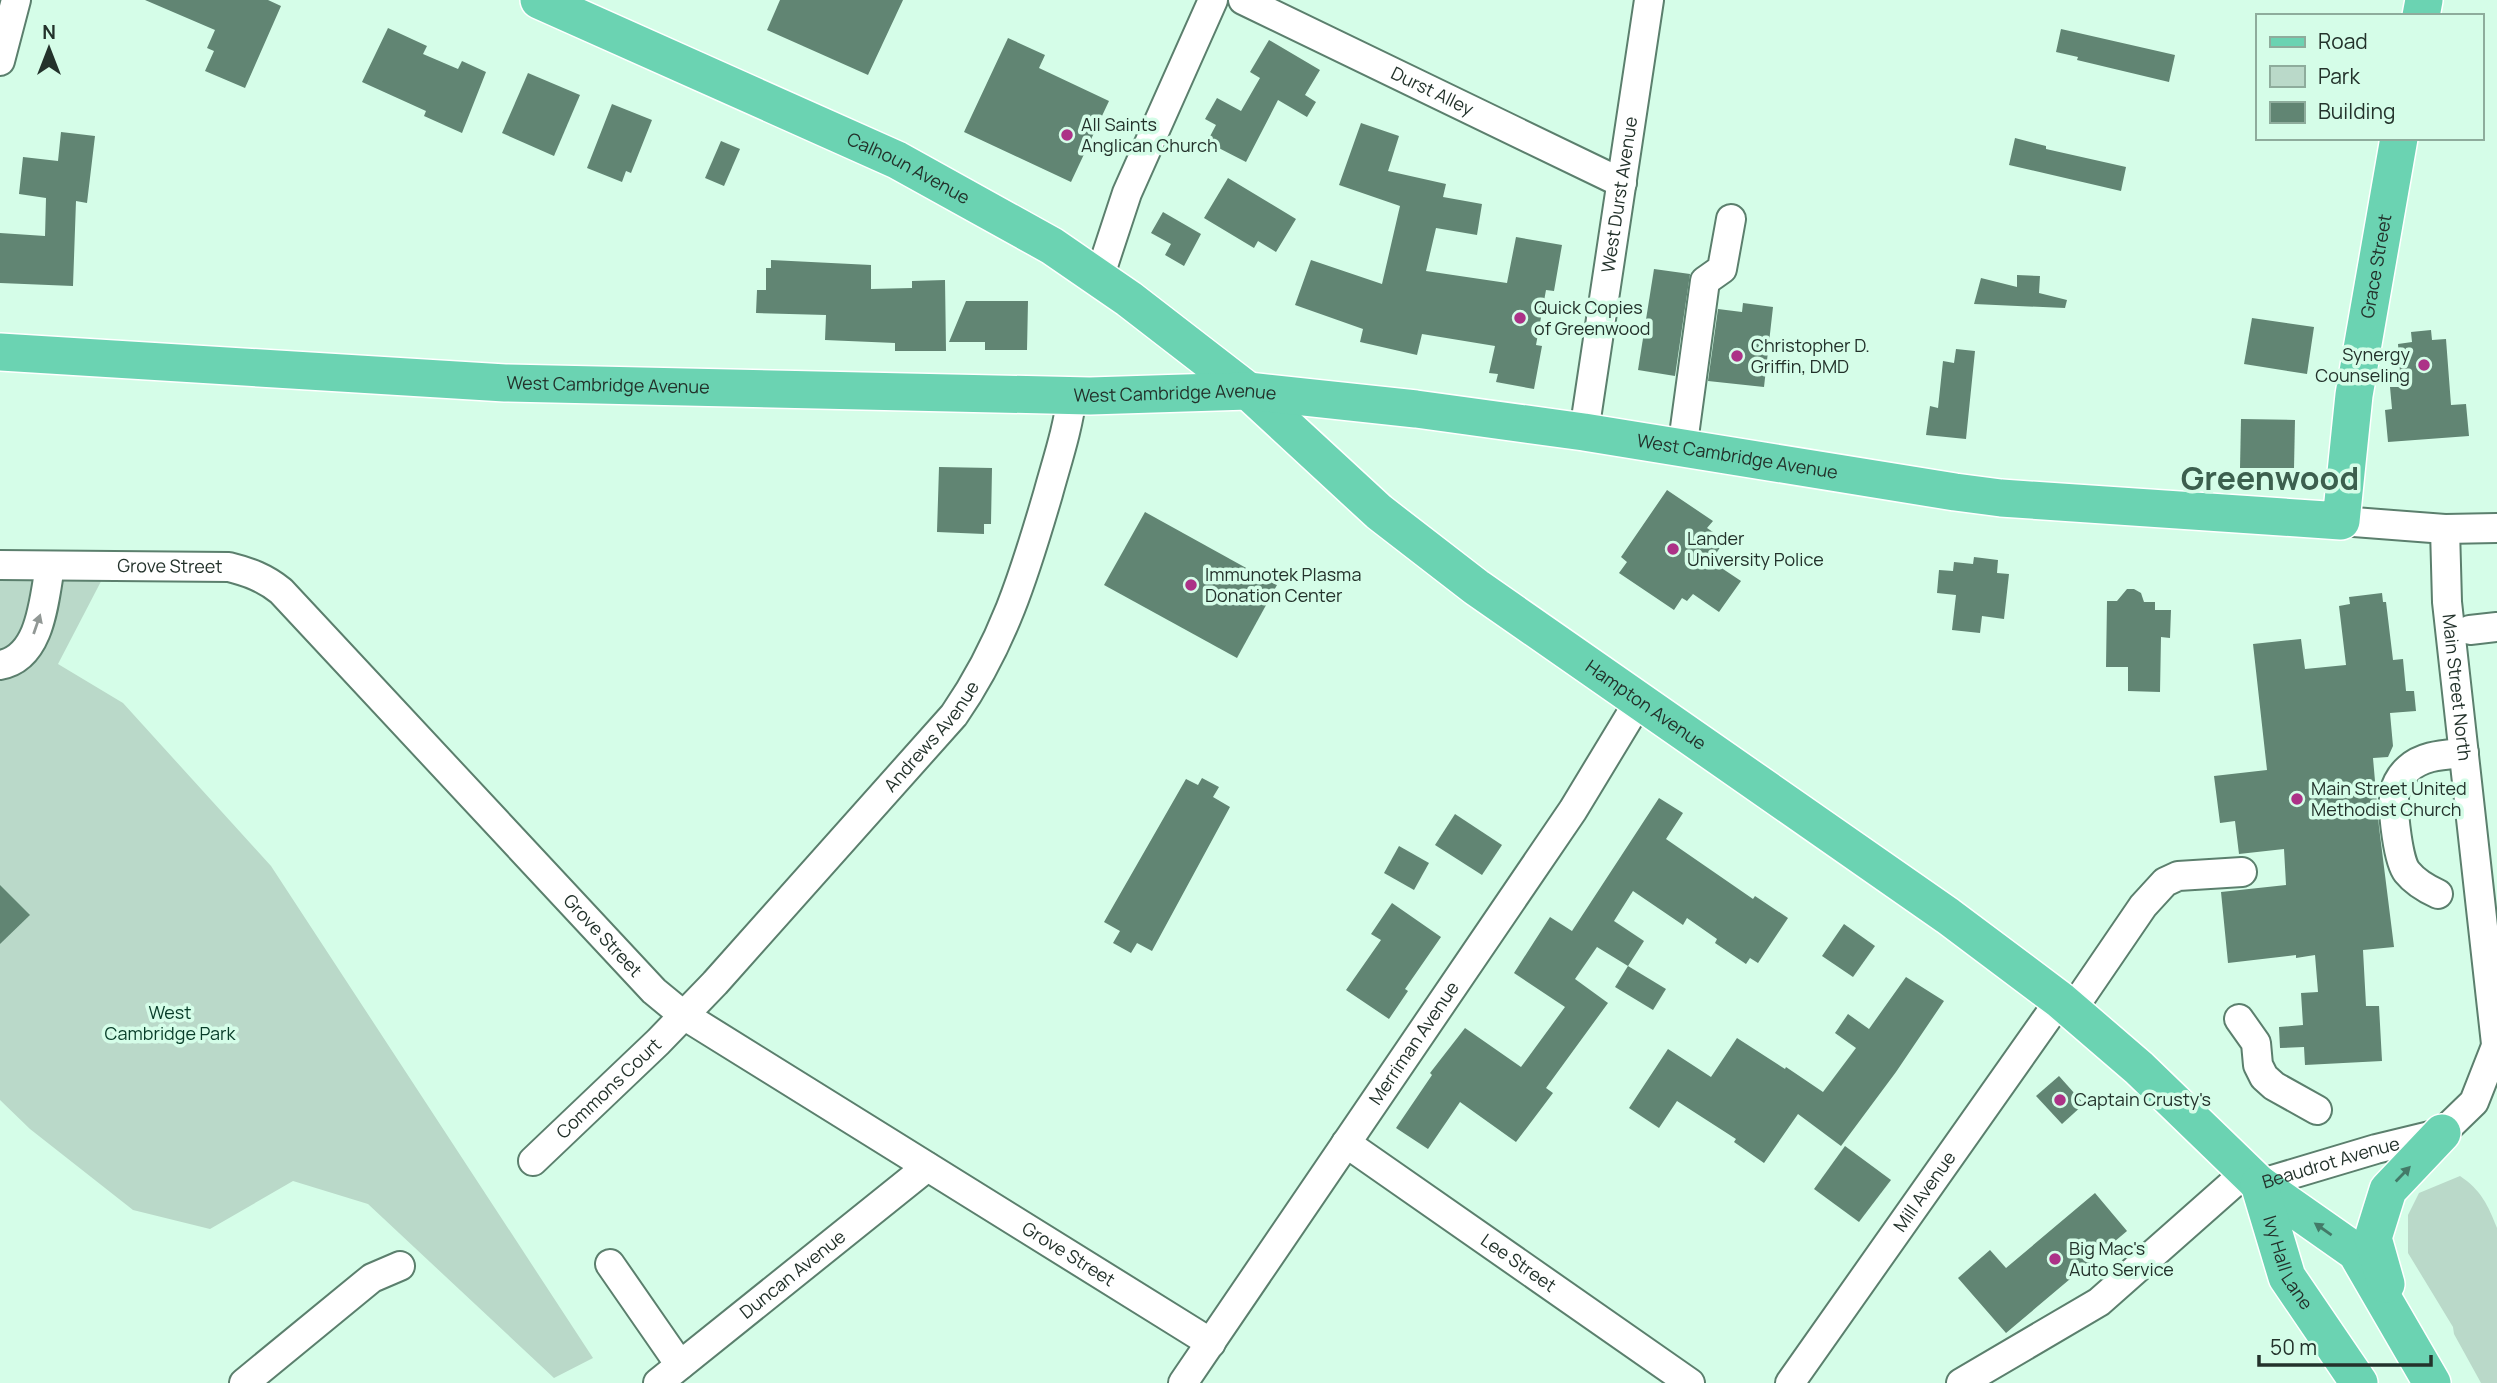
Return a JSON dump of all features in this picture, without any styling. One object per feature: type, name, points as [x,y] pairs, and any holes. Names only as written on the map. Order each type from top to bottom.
[{"type":"main road","name":"Calhoun Avenue","points":[[539,0],[897,160],[1018,226],[1129,299],[1248,391]]},
{"type":"main road","name":"Grace Street","points":[[2341,521],[2354,395],[2399,140]]},
{"type":"main road","name":"West Cambridge Avenue","points":[[0,352],[505,383],[1072,395],[1248,391],[1416,409],[1584,432],[1682,450],[1990,496],[2341,521]]},
{"type":"main road","name":"Hampton Avenue","points":[[1248,391],[1380,512],[1476,587],[1948,916],[2066,1005]]},
{"type":"main road","name":"Beaudrot Avenue","points":[[2066,1005],[2139,1068],[2252,1178]]},
{"type":"main road","points":[[2399,1328],[2373,1237],[2388,1190],[2442,1133]]},
{"type":"main road","name":"Ivy Hall Lane","points":[[2252,1178],[2356,1252],[2431,1383]]},
{"type":"main road","name":"Ivy Hall Lane","points":[[2252,1178],[2287,1277],[2359,1383]]},
{"type":"street","points":[[0,61],[16,0]]},
{"type":"street","points":[[1099,278],[1126,193],[1213,0]]},
{"type":"street","name":"Durst Alley","points":[[1243,0],[1622,183]]},
{"type":"street","name":"West Durst Avenue","points":[[1584,432],[1649,0]]},
{"type":"street","points":[[1682,450],[1705,281],[1722,269],[1731,219]]},
{"type":"street","name":"Andrews Avenue","points":[[682,1014],[715,983],[934,739],[974,685],[1001,635],[1026,572],[1067,425],[1072,395]]},
{"type":"street","points":[[2341,521],[2445,529],[2497,528]]},
{"type":"street","name":"Main Street North","points":[[2445,529],[2447,603],[2492,960],[2497,1053]]},
{"type":"street","name":"Grove Street","points":[[11,565],[229,567],[251,572],[269,581],[654,991],[682,1014],[1210,1343]]},
{"type":"street","points":[[0,665],[14,663],[29,648],[40,619],[50,566]]},
{"type":"street","name":"Merriman Avenue","points":[[1183,1383],[1573,810],[1639,701]]},
{"type":"street","points":[[2438,894],[2407,872],[2400,860],[2394,797],[2397,783],[2406,770],[2419,760],[2436,755],[2464,753]]},
{"type":"street","name":"Mill Avenue","points":[[1790,1383],[2066,1005],[2143,906],[2165,882],[2178,876],[2242,872]]},
{"type":"street","name":"Commons Court","points":[[533,1161],[657,1042],[682,1014]]},
{"type":"street","points":[[2239,1019],[2256,1043],[2258,1065],[2264,1077],[2274,1086],[2317,1110]]},
{"type":"street","points":[[2442,1133],[2474,1102],[2496,1046]]},
{"type":"street","name":"Beaudrot Avenue","points":[[2252,1178],[2442,1133]]},
{"type":"street","name":"Lee Street","points":[[1346,1143],[1690,1383]]},
{"type":"street","name":"Duncan Avenue","points":[[658,1383],[927,1167]]},
{"type":"street","points":[[1961,1383],[2099,1302],[2252,1178]]},
{"type":"street","points":[[610,1264],[680,1365]]},
{"type":"street","points":[[243,1383],[372,1278],[400,1266]]},
{"type":"green space","name":"West Cambridge Park","points":[[0,565],[109,566],[58,664],[123,703],[271,866],[593,1358],[554,1378],[368,1204],[293,1181],[210,1229],[133,1210],[30,1129],[0,1100]]},
{"type":"green space","points":[[2460,1176],[2483,1199],[2497,1228],[2497,1383],[2481,1383],[2454,1334],[2453,1327],[2408,1253],[2408,1215],[2419,1193]]},
{"type":"building","points":[[145,0],[268,0],[281,6],[245,88],[205,71],[214,51],[207,48],[215,30]]},
{"type":"building","points":[[780,0],[903,0],[868,75],[767,30]]},
{"type":"building","points":[[388,28],[427,46],[423,54],[458,69],[462,61],[486,72],[462,133],[424,116],[426,111],[362,82]]},
{"type":"building","points":[[2061,29],[2175,55],[2169,82],[2077,60],[2078,57],[2056,52]]},
{"type":"building","points":[[1008,38],[1045,55],[1039,68],[1109,101],[1071,182],[964,132]]},
{"type":"building","points":[[1269,40],[1320,70],[1305,95],[1316,102],[1307,117],[1278,100],[1246,162],[1207,142],[1216,125],[1205,119],[1217,98],[1241,111],[1260,78],[1250,72]]},
{"type":"building","points":[[528,73],[580,95],[554,156],[502,133]]},
{"type":"building","points":[[612,104],[652,120],[631,173],[626,171],[622,182],[587,168]]},
{"type":"building","points":[[1361,123],[1399,136],[1388,171],[1446,184],[1443,197],[1482,204],[1477,235],[1436,228],[1426,271],[1507,283],[1516,237],[1562,245],[1554,291],[1546,290],[1536,345],[1542,346],[1534,389],[1496,382],[1498,374],[1489,373],[1495,346],[1422,334],[1417,355],[1360,342],[1363,329],[1295,305],[1311,260],[1382,284],[1400,206],[1339,185]]},
{"type":"building","points":[[61,132],[95,136],[87,203],[76,201],[73,286],[0,283],[0,233],[45,236],[46,198],[19,194],[23,157],[58,161]]},
{"type":"building","points":[[2015,138],[2046,146],[2046,149],[2126,167],[2121,191],[2009,165]]},
{"type":"building","points":[[721,141],[740,149],[724,186],[705,178]]},
{"type":"building","points":[[1228,178],[1296,219],[1276,252],[1258,241],[1254,248],[1204,218]]},
{"type":"building","points":[[1163,212],[1201,234],[1184,266],[1165,255],[1171,244],[1151,233]]},
{"type":"building","points":[[771,260],[871,265],[871,289],[912,288],[912,281],[945,280],[946,351],[895,351],[895,343],[825,340],[826,315],[756,313],[757,290],[766,290],[766,268],[771,268]]},
{"type":"building","points":[[1654,269],[1690,274],[1675,376],[1638,370]]},
{"type":"building","points":[[2017,275],[2040,276],[2039,293],[2067,300],[2065,308],[1974,304],[1981,278],[2017,287]]},
{"type":"building","points":[[966,301],[1028,301],[1027,350],[985,350],[985,342],[949,342]]},
{"type":"building","name":"Christopher D. Griffin, DMD","points":[[1743,303],[1773,307],[1764,387],[1708,381],[1718,309],[1742,312]]},
{"type":"building","points":[[2252,318],[2314,327],[2307,374],[2244,364]]},
{"type":"building","name":"Synergy Counseling","points":[[2431,330],[2432,340],[2446,339],[2451,405],[2466,404],[2469,436],[2388,442],[2385,410],[2392,409],[2390,387],[2401,387],[2398,344],[2412,342],[2411,332]]},
{"type":"building","points":[[1956,349],[1975,351],[1966,439],[1926,435],[1930,406],[1938,408],[1943,361],[1954,363]]},
{"type":"building","points":[[2241,419],[2295,420],[2294,468],[2240,468]]},
{"type":"building","points":[[939,467],[992,468],[991,524],[984,524],[984,534],[937,532]]},
{"type":"building","name":"Lander University Police","points":[[1667,490],[1713,521],[1707,528],[1725,540],[1711,561],[1741,581],[1719,612],[1693,594],[1687,601],[1682,598],[1674,610],[1619,573],[1627,562],[1621,557]]},
{"type":"building","name":"Immunotek Plasma Donation Center","points":[[1145,512],[1277,585],[1237,658],[1104,585]]},
{"type":"building","points":[[1974,557],[1998,560],[1997,573],[2009,574],[2004,619],[1982,616],[1980,633],[1952,630],[1956,595],[1937,593],[1939,570],[1953,571],[1954,562],[1973,564]]},
{"type":"building","points":[[2127,589],[2141,593],[2144,602],[2155,602],[2155,610],[2171,610],[2170,638],[2161,637],[2160,692],[2128,691],[2128,667],[2106,667],[2107,601],[2117,601]]},
{"type":"building","name":"Main Street United Methodist Church","points":[[2382,593],[2383,602],[2386,602],[2393,660],[2403,659],[2406,691],[2414,691],[2416,711],[2390,713],[2393,746],[2388,757],[2373,758],[2394,947],[2363,950],[2366,1006],[2379,1006],[2382,1061],[2305,1065],[2304,1047],[2280,1048],[2279,1027],[2303,1025],[2301,993],[2318,992],[2315,955],[2228,963],[2221,892],[2286,885],[2284,849],[2239,854],[2235,821],[2220,823],[2214,776],[2267,770],[2253,644],[2301,639],[2305,669],[2346,665],[2339,606],[2350,604],[2349,597]]},
{"type":"building","points":[[1202,778],[1219,787],[1213,797],[1230,807],[1152,951],[1137,943],[1131,953],[1113,943],[1120,931],[1104,922],[1186,779],[1198,785]]},
{"type":"building","points":[[1659,798],[1683,813],[1666,839],[1753,899],[1755,896],[1788,918],[1758,963],[1750,958],[1746,964],[1715,943],[1717,939],[1687,918],[1683,925],[1633,891],[1614,921],[1644,941],[1628,966],[1597,947],[1575,979],[1608,1003],[1546,1088],[1553,1093],[1516,1142],[1460,1102],[1428,1149],[1396,1128],[1432,1075],[1430,1073],[1465,1028],[1521,1067],[1565,1007],[1514,973],[1550,917],[1572,931]]},
{"type":"building","points":[[1455,814],[1502,845],[1482,875],[1435,845]]},
{"type":"building","points":[[1399,846],[1429,863],[1414,890],[1384,873]]},
{"type":"building","points":[[0,885],[30,915],[0,944]]},
{"type":"building","points":[[1392,903],[1441,937],[1405,989],[1408,991],[1389,1019],[1346,990],[1381,940],[1371,934]]},
{"type":"building","points":[[1844,924],[1875,946],[1853,977],[1822,956]]},
{"type":"building","points":[[1628,966],[1666,989],[1653,1010],[1615,987]]},
{"type":"building","points":[[1906,977],[1944,1001],[1841,1146],[1798,1114],[1764,1163],[1734,1142],[1736,1139],[1677,1101],[1659,1128],[1629,1108],[1668,1049],[1711,1077],[1737,1038],[1823,1092],[1856,1048],[1835,1033],[1848,1014],[1869,1029]]},
{"type":"building","name":"Captain Crusty's","points":[[2059,1076],[2084,1104],[2062,1124],[2036,1096]]},
{"type":"building","points":[[1845,1146],[1891,1180],[1859,1222],[1814,1189]]},
{"type":"building","name":"Big Mac's Auto Service","points":[[2095,1193],[2127,1231],[2006,1333],[1958,1278],[1990,1250],[2006,1268]]},
{"type":"place","name":"All Saints Anglican Church","points":[[1067,135]]},
{"type":"place","name":"Quick Copies of Greenwood","points":[[1520,318]]},
{"type":"place","name":"Christopher D. Griffin, DMD","points":[[1737,356]]},
{"type":"place","name":"Synergy Counseling","points":[[2424,365]]},
{"type":"place","name":"Lander University Police","points":[[1673,549]]},
{"type":"place","name":"Immunotek Plasma Donation Center","points":[[1191,585]]},
{"type":"place","name":"Main Street United Methodist Church","points":[[2297,799]]},
{"type":"place","name":"Captain Crusty's","points":[[2060,1100]]},
{"type":"place","name":"Big Mac's Auto Service","points":[[2055,1259]]},
{"type":"district","name":"Greenwood","points":[[2270,479]]}]
